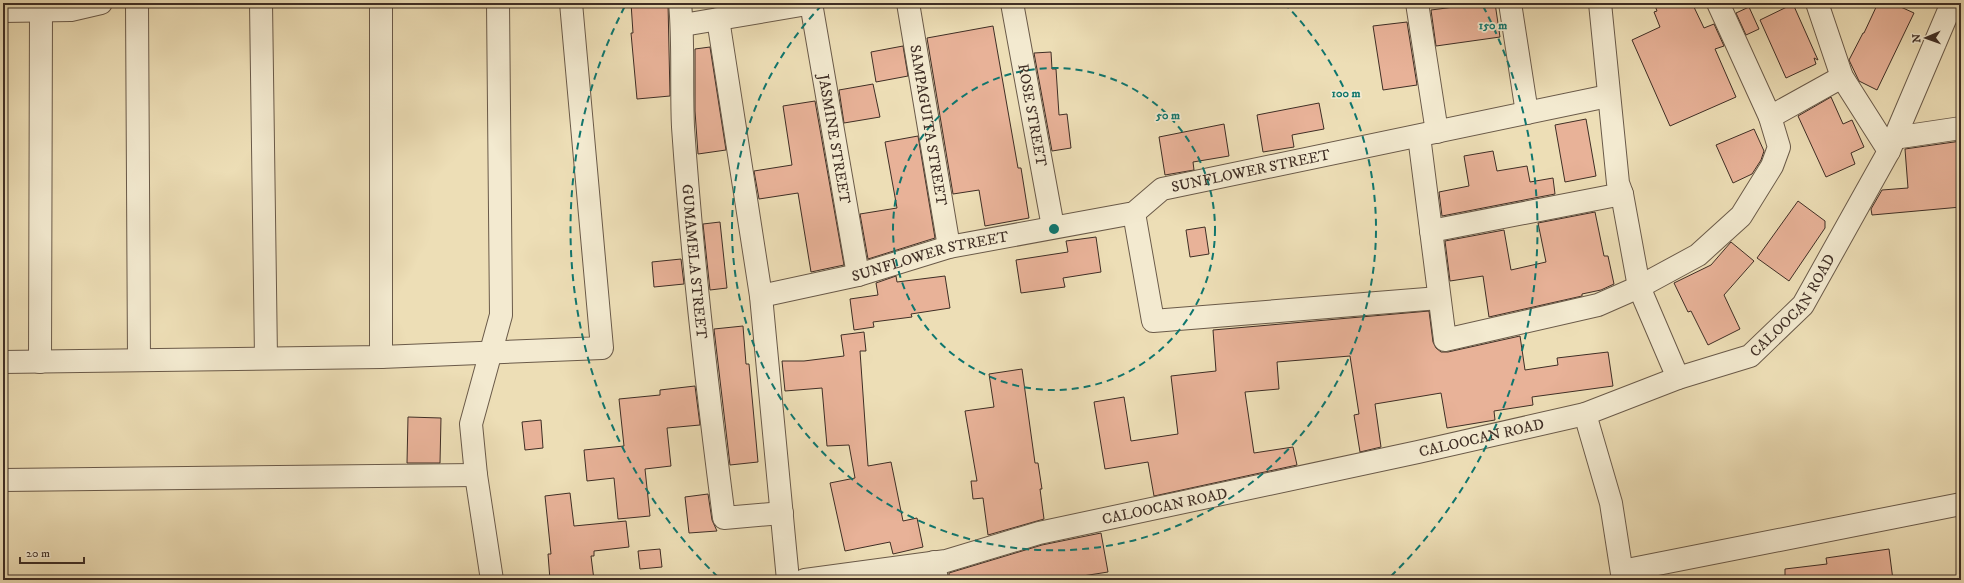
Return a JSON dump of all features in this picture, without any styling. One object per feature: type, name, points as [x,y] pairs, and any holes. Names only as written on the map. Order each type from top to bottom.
[{"type":"street","points":[[3,11],[71,10],[101,3]]},
{"type":"street","points":[[137,3],[140,360]]},
{"type":"street","points":[[261,3],[266,358]]},
{"type":"street","points":[[380,3],[381,357]]},
{"type":"street","points":[[492,580],[476,475],[471,424],[489,352],[501,315],[498,3]]},
{"type":"street","points":[[3,362],[381,357],[602,348],[571,3]]},
{"type":"street","name":"GUMAMELA STREET","points":[[680,3],[682,25],[683,125],[693,241],[715,449],[724,518],[782,513]]},
{"type":"street","points":[[682,25],[812,3]]},
{"type":"street","name":"JASMINE STREET","points":[[812,3],[858,276]]},
{"type":"street","name":"SAMPAGUITA STREET","points":[[908,3],[950,247]]},
{"type":"street","name":"ROSE STREET","points":[[1012,3],[1053,227]]},
{"type":"street","points":[[1417,3],[1428,134],[1431,231],[1445,340],[1598,305],[1639,287],[1698,255],[1740,216],[1772,166],[1779,147],[1770,117],[1718,3]]},
{"type":"street","points":[[1510,3],[1527,113]]},
{"type":"street","points":[[1600,3],[1608,96],[1618,183],[1622,194],[1639,287],[1678,378]]},
{"type":"street","name":"CALOOCAN ROAD","points":[[805,580],[935,571],[946,561],[1039,534],[1410,454],[1585,414],[1678,378],[1750,356],[1803,305],[1891,144],[1952,3]]},
{"type":"street","points":[[1821,6],[1842,77],[1891,144],[1961,128]]},
{"type":"street","points":[[40,362],[41,10]]},
{"type":"street","points":[[718,18],[761,296],[788,580]]},
{"type":"street","points":[[1770,117],[1842,77]]},
{"type":"street","name":"SUNFLOWER STREET","points":[[761,296],[858,276],[950,247],[1134,212],[1162,189],[1608,96]]},
{"type":"street","points":[[1431,231],[1622,194]]},
{"type":"street","points":[[1134,212],[1153,321],[1439,298]]},
{"type":"street","points":[[1585,414],[1611,503],[1622,575],[1961,504]]},
{"type":"street","points":[[3,480],[476,475]]},
{"type":"building","points":[[631,3],[668,3],[670,96],[637,99],[631,33],[633,33]]},
{"type":"building","points":[[1462,3],[1495,3],[1500,37],[1436,46],[1431,10],[1462,6]]},
{"type":"building","points":[[1654,3],[1692,3],[1704,28],[1714,24],[1724,46],[1715,49],[1736,97],[1670,126],[1632,40],[1660,27],[1654,12],[1657,11]]},
{"type":"building","points":[[1878,3],[1892,3],[1914,13],[1877,90],[1859,81],[1849,60]]},
{"type":"building","points":[[1793,4],[1818,60],[1814,58],[1816,64],[1786,78],[1760,20]]},
{"type":"building","points":[[1749,7],[1759,29],[1746,35],[1736,13]]},
{"type":"building","points":[[1407,22],[1417,85],[1383,90],[1373,26]]},
{"type":"building","points":[[993,26],[1018,168],[1021,168],[1029,218],[985,226],[979,190],[953,194],[927,38]]},
{"type":"building","points":[[903,46],[908,76],[876,82],[871,52]]},
{"type":"building","points":[[710,47],[726,150],[698,154],[695,111],[695,49]]},
{"type":"building","points":[[1051,52],[1052,69],[1056,69],[1059,115],[1067,114],[1071,148],[1052,151],[1034,53]]},
{"type":"building","points":[[873,84],[880,117],[844,123],[839,90]]},
{"type":"building","points":[[1831,97],[1843,124],[1852,120],[1864,147],[1851,153],[1855,164],[1826,177],[1798,116]]},
{"type":"building","points":[[815,101],[844,265],[811,272],[798,193],[759,199],[754,171],[792,165],[783,106]]},
{"type":"building","points":[[1319,103],[1324,129],[1292,135],[1294,147],[1263,152],[1257,115]]},
{"type":"building","points":[[1586,119],[1596,176],[1565,182],[1555,125]]},
{"type":"building","points":[[1224,124],[1229,156],[1193,162],[1194,170],[1165,175],[1159,137]]},
{"type":"building","points":[[1754,129],[1764,151],[1761,160],[1752,174],[1733,183],[1716,145]]},
{"type":"building","points":[[918,136],[935,238],[868,259],[860,214],[897,208],[885,142]]},
{"type":"building","points":[[1961,141],[1961,207],[1872,215],[1871,209],[1882,190],[1908,188],[1905,149]]},
{"type":"building","points":[[1493,151],[1497,171],[1527,166],[1530,182],[1553,178],[1555,194],[1442,216],[1439,192],[1469,186],[1464,156]]},
{"type":"building","points":[[1798,201],[1825,221],[1825,228],[1789,281],[1757,258]]},
{"type":"building","points":[[1595,212],[1604,256],[1608,256],[1614,284],[1601,290],[1582,294],[1582,296],[1489,317],[1483,276],[1450,281],[1445,241],[1504,230],[1511,270],[1546,262],[1538,223]]},
{"type":"building","points":[[720,222],[727,288],[710,290],[703,224]]},
{"type":"building","points":[[1205,227],[1209,254],[1190,257],[1186,230]]},
{"type":"building","points":[[1096,237],[1101,272],[1063,278],[1065,287],[1021,293],[1016,260],[1068,252],[1066,241]]},
{"type":"building","points":[[1731,242],[1754,261],[1724,295],[1740,329],[1708,345],[1691,311],[1688,312],[1674,283],[1711,265]]},
{"type":"building","points":[[681,259],[684,284],[654,287],[652,262]]},
{"type":"building","points":[[896,276],[897,282],[945,276],[950,308],[911,314],[912,317],[873,322],[874,327],[854,330],[850,299],[878,295],[876,283]]},
{"type":"building","points":[[1429,311],[1433,342],[1436,348],[1441,352],[1448,352],[1520,336],[1525,370],[1558,365],[1557,358],[1608,352],[1613,386],[1532,397],[1533,405],[1494,411],[1495,420],[1447,428],[1441,393],[1375,404],[1381,447],[1360,452],[1354,415],[1359,414],[1350,356],[1277,362],[1279,389],[1245,392],[1254,453],[1293,447],[1297,465],[1154,496],[1148,462],[1105,469],[1094,402],[1124,397],[1131,441],[1178,434],[1171,376],[1216,371],[1213,330]]},
{"type":"building","points":[[743,326],[746,364],[749,364],[758,462],[730,465],[714,329]]},
{"type":"building","points":[[864,332],[866,351],[860,351],[868,466],[891,462],[903,521],[917,518],[923,547],[893,554],[890,542],[845,551],[830,483],[855,478],[849,445],[827,446],[822,388],[785,391],[782,361],[804,361],[844,356],[841,335]]},
{"type":"building","points":[[1022,369],[1035,463],[1038,463],[1042,489],[1040,489],[1044,519],[988,535],[983,498],[973,499],[971,481],[977,481],[965,411],[994,407],[989,374]]},
{"type":"building","points":[[695,386],[700,425],[667,428],[671,466],[645,469],[650,516],[618,519],[614,478],[587,481],[584,450],[624,446],[619,399],[660,395],[660,390]]},
{"type":"building","points":[[408,417],[441,418],[440,463],[407,463]]},
{"type":"building","points":[[541,420],[543,448],[525,450],[522,422]]},
{"type":"building","points":[[570,493],[574,526],[626,521],[629,547],[594,551],[594,556],[591,556],[594,580],[550,580],[548,554],[551,554],[545,496]]},
{"type":"building","points":[[708,494],[712,520],[717,531],[689,533],[685,497]]},
{"type":"building","points":[[1101,533],[1108,572],[1057,580],[949,580],[949,573],[1042,545]]},
{"type":"building","points":[[660,549],[662,567],[640,569],[638,551]]},
{"type":"building","points":[[1889,549],[1893,580],[1785,580],[1785,569],[1827,564],[1826,558]]}]
